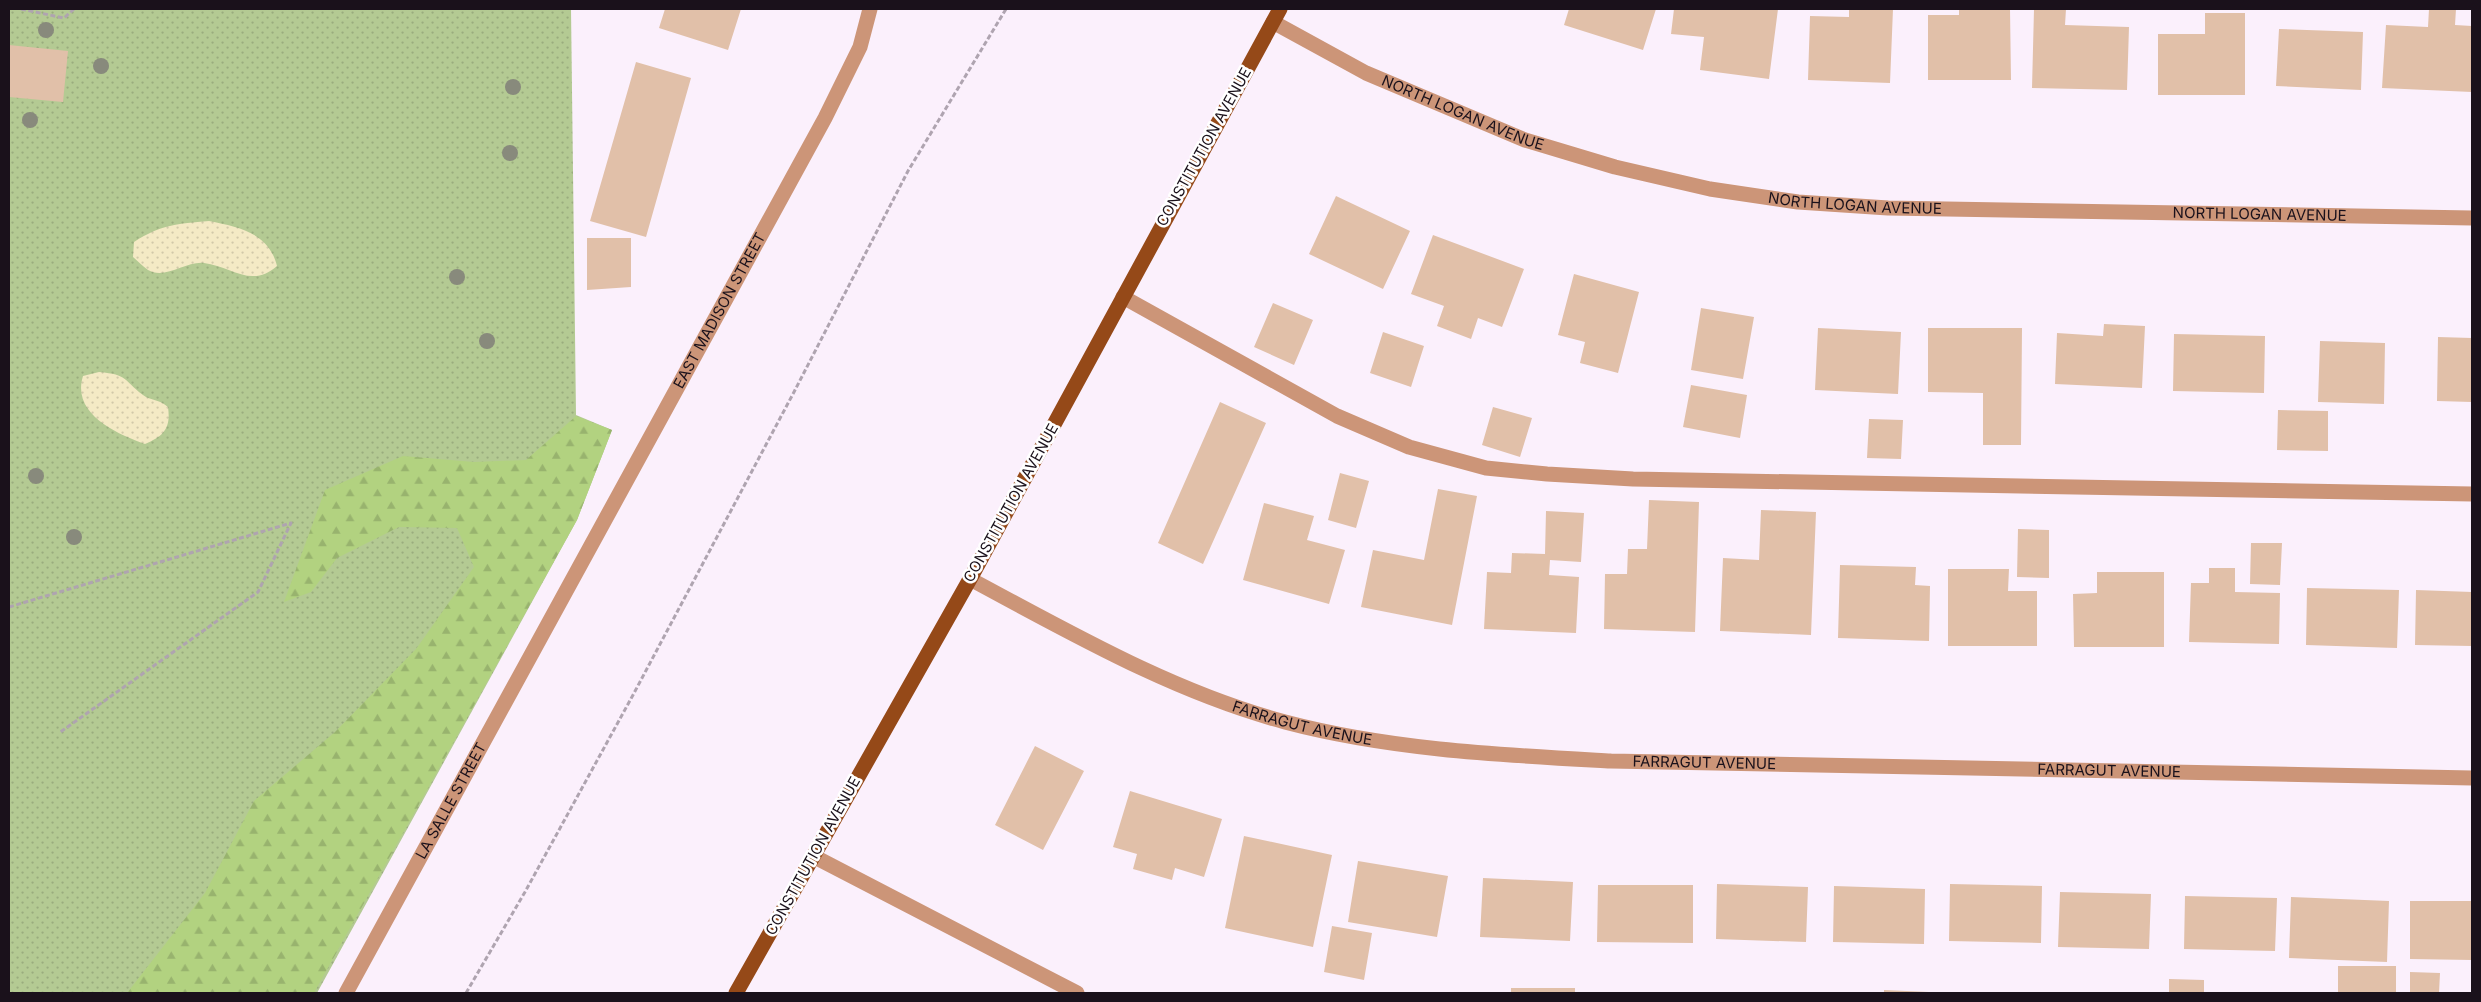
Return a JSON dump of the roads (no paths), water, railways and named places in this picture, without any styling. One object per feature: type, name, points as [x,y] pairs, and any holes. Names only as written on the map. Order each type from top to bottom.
[{"type":"main road","name":"CONSTITUTION AVENUE","points":[[736,993],[970,579],[1276,15]]},
{"type":"street","name":"EAST MADISON STREET","points":[[555,608],[825,118],[860,47],[870,9]]},
{"type":"street","name":"NORTH LOGAN AVENUE","points":[[1276,15],[1366,73],[1525,140],[1615,167],[1710,190],[1798,202],[1888,208],[2472,218]]},
{"type":"street","points":[[1123,297],[1337,416],[1409,447],[1486,468],[1633,479],[2472,494]]},
{"type":"street","name":"FARRAGUT AVENUE","points":[[970,579],[1143,669],[1210,696],[1285,722],[1374,740],[1486,755],[1611,761],[2472,778]]},
{"type":"street","name":"LA SALLE STREET","points":[[346,993],[555,608]]},
{"type":"street","points":[[813,856],[1077,993]]}]
